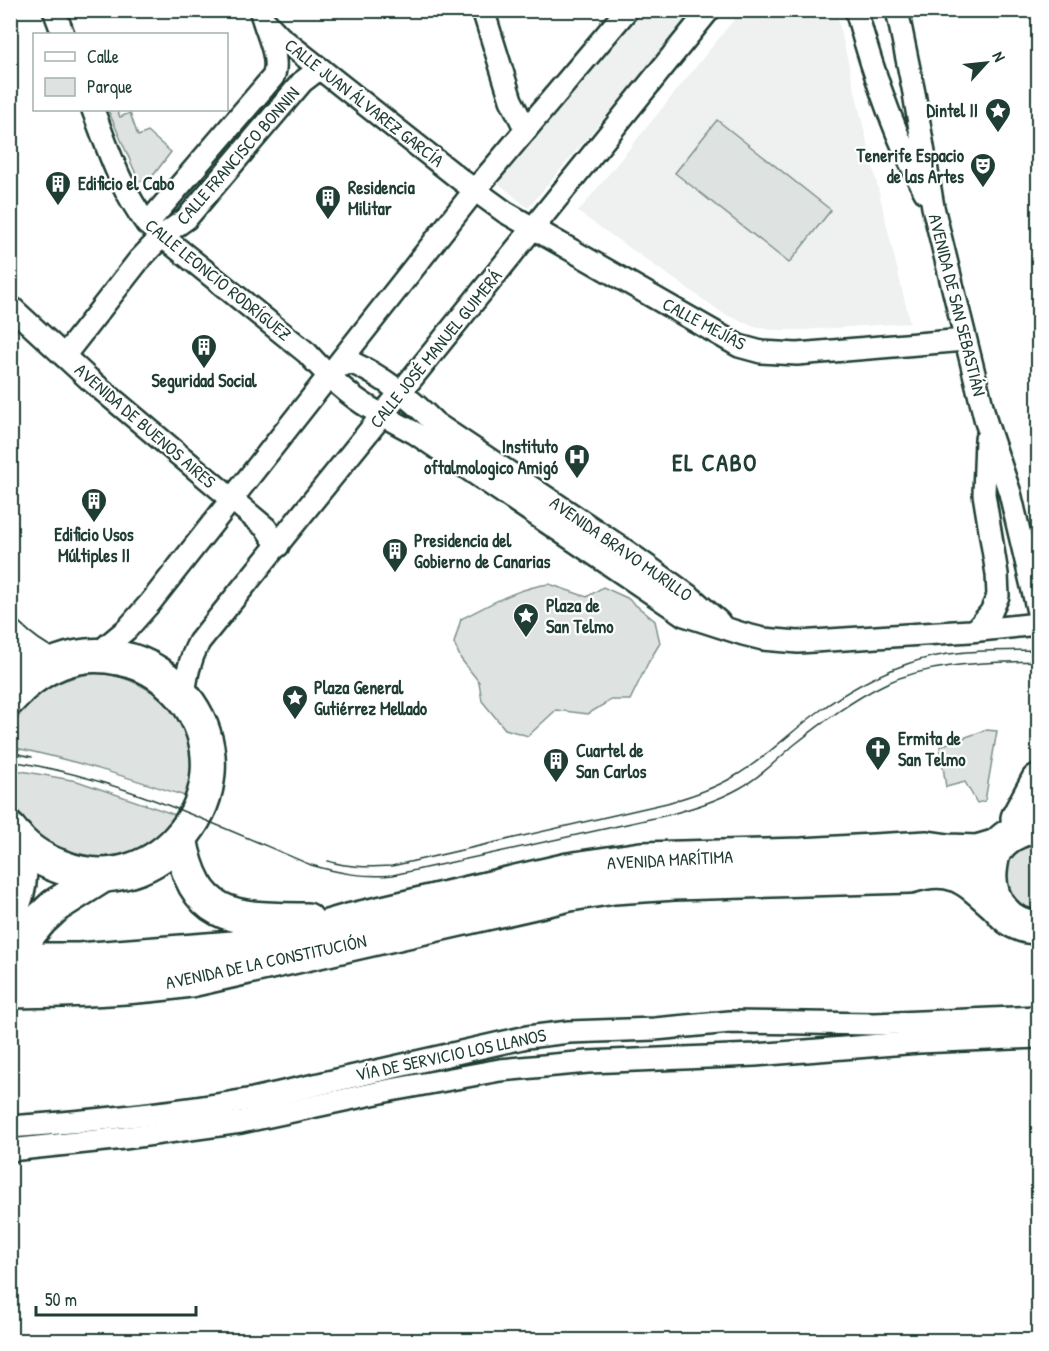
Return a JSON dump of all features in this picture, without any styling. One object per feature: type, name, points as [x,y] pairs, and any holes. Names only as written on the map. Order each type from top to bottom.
[{"type":"main road","points":[[13,834],[32,852],[71,872],[102,876],[140,867],[158,858],[180,838],[200,810],[206,792],[208,771],[208,750],[204,731],[195,714],[168,681],[149,667],[128,659],[97,654],[74,657],[27,677]]},
{"type":"main road","points":[[997,904],[990,880],[991,860],[997,846],[1032,820],[1038,781]]},
{"type":"main road","points":[[927,848],[947,841],[990,834],[1032,820]]},
{"type":"main road","points":[[10,911],[16,899],[21,877],[13,834]]},
{"type":"main road","points":[[180,838],[184,858],[194,883],[207,900],[223,911],[241,917],[259,919],[348,921]]},
{"type":"main road","name":"AVENIDA MARÍTIMA","points":[[348,921],[568,870],[641,859],[802,855],[927,848],[948,852],[977,852],[997,846]]},
{"type":"main road","name":"AVENIDA MARÍTIMA","points":[[378,939],[570,894],[614,887],[910,876],[928,871],[958,874],[997,904],[1012,920],[1038,927]]},
{"type":"main road","points":[[10,958],[41,918],[102,876]]},
{"type":"main road","points":[[910,876],[946,883],[966,892],[1008,931],[1038,940]]},
{"type":"main road","name":"AVENIDA DE LA CONSTITUCIÓN","points":[[10,958],[80,960],[233,948],[293,938],[348,921]]},
{"type":"main road","name":"AVENIDA DE LA CONSTITUCIÓN","points":[[10,991],[90,990],[157,985],[217,975],[378,939]]},
{"type":"street","points":[[54,10],[63,33]]},
{"type":"street","points":[[483,10],[511,100],[526,130]]},
{"type":"street","points":[[97,654],[134,622],[475,190],[627,10]]},
{"type":"street","name":"CALLE JOSÉ MANUEL GUIMERÁ","points":[[184,698],[190,659],[199,642],[709,10]]},
{"type":"street","points":[[856,10],[868,55],[908,161],[933,207]]},
{"type":"street","name":"AVENIDA DE SAN SEBASTIÁN","points":[[897,10],[915,93],[933,207],[986,422],[1032,549],[1038,612]]},
{"type":"street","name":"CALLE JUAN ÁLVAREZ GARCÍA","points":[[262,15],[280,37],[475,190],[532,229]]},
{"type":"street","name":"CALLE FRANCISCO BONNIN","points":[[64,356],[139,260],[154,230],[273,77],[276,62],[262,15]]},
{"type":"street","name":"CALLE FRANCISCO BONNIN","points":[[154,230],[186,219],[302,82],[315,72],[322,70]]},
{"type":"street","name":"CALLE LEONCIO RODRÍGUEZ","points":[[93,111],[122,182],[138,212],[154,230],[331,372],[348,393],[382,415]]},
{"type":"street","name":"CALLE MEJÍAS","points":[[532,229],[739,346],[761,352],[797,354],[965,340]]},
{"type":"street","name":"AVENIDA DE BUENOS AIRES","points":[[10,306],[64,356],[266,528],[278,546]]},
{"type":"street","name":"AVENIDA BRAVO MURILLO","points":[[331,372],[349,363],[355,364],[401,392],[435,423],[674,585],[724,627]]},
{"type":"street","name":"AVENIDA BRAVO MURILLO","points":[[382,415],[415,433],[684,615],[763,639],[798,642],[1038,624]]},
{"type":"street","name":"AVENIDA DE SAN SEBASTIÁN","points":[[976,630],[991,612],[998,596],[997,574],[984,494],[986,422]]},
{"type":"street","points":[[10,633],[39,657],[27,677]]},
{"type":"street","name":"VÍA DE SERVICIO LOS LLANOS","points":[[10,1127],[122,1119],[242,1101],[527,1037],[558,1033],[655,1029],[730,1022],[875,1024],[1038,1017]]},
{"type":"street","name":"VÍA DE SERVICIO LOS LLANOS","points":[[10,1150],[124,1138],[241,1122],[464,1075],[538,1065],[755,1055],[908,1043],[1038,1037]]},
{"type":"shaded area","points":[[640,11],[694,11],[528,208],[497,182]]},
{"type":"shaded area","points":[[741,11],[836,11],[910,323],[803,330],[771,330],[753,326],[724,314],[578,212]]},
{"type":"green space","points":[[108,111],[117,111],[120,117],[130,113],[138,136],[148,132],[171,152],[149,181],[139,181]]},
{"type":"green space","points":[[717,120],[831,210],[789,263],[675,173]]},
{"type":"green space","name":"Plaza de San Telmo","points":[[549,584],[587,597],[603,587],[627,598],[655,621],[660,643],[630,700],[611,700],[588,714],[556,710],[528,736],[505,729],[482,701],[479,682],[461,659],[454,643],[461,619],[514,593]]},
{"type":"green space","points":[[97,673],[120,677],[141,685],[159,697],[173,712],[184,730],[190,750],[190,773],[185,796],[120,775],[11,747],[13,731],[27,705],[52,686],[82,675]]},
{"type":"green space","points":[[986,730],[997,731],[985,801],[977,803],[965,782],[946,787],[940,746]]},
{"type":"green space","points":[[10,769],[77,781],[176,815],[154,839],[134,850],[101,857],[83,856],[51,844],[37,834],[23,818],[12,796]]},
{"type":"green space","points":[[1038,832],[1038,917],[1018,912],[997,866]]},
{"type":"tram line","points":[[328,861],[352,866],[392,866],[667,803],[693,795],[735,776],[757,762],[828,705],[895,668],[923,659],[955,653],[1038,650]]},
{"type":"tram line","points":[[10,761],[49,768],[126,790],[201,818],[311,865],[352,874],[393,875],[696,807],[723,797],[747,784],[827,720],[885,684],[922,671],[960,665],[1038,661]]},
{"type":"tram line","points":[[10,752],[32,757]]},
{"type":"place","name":"Dintel II","points":[[998,134]]},
{"type":"place","name":"Tenerife Espacio de las Artes","points":[[983,189]]},
{"type":"place","name":"Edificio el Cabo","points":[[58,207]]},
{"type":"place","name":"Residencia Militar","points":[[328,221]]},
{"type":"place","name":"Seguridad Social","points":[[204,370]]},
{"type":"place","name":"Instituto oftalmologico Amigó","points":[[577,480]]},
{"type":"place","name":"Edificio Usos Múltiples II","points":[[94,524]]},
{"type":"place","name":"Presidencia del Gobierno de Canarias","points":[[395,574]]},
{"type":"place","name":"Plaza de San Telmo","points":[[526,639]]},
{"type":"place","name":"Plaza General Gutiérrez Mellado","points":[[295,721]]},
{"type":"place","name":"Ermita de San Telmo","points":[[878,772]]},
{"type":"place","name":"Cuartel de San Carlos","points":[[556,784]]},
{"type":"district","name":"EL CABO","points":[[715,463]]}]
